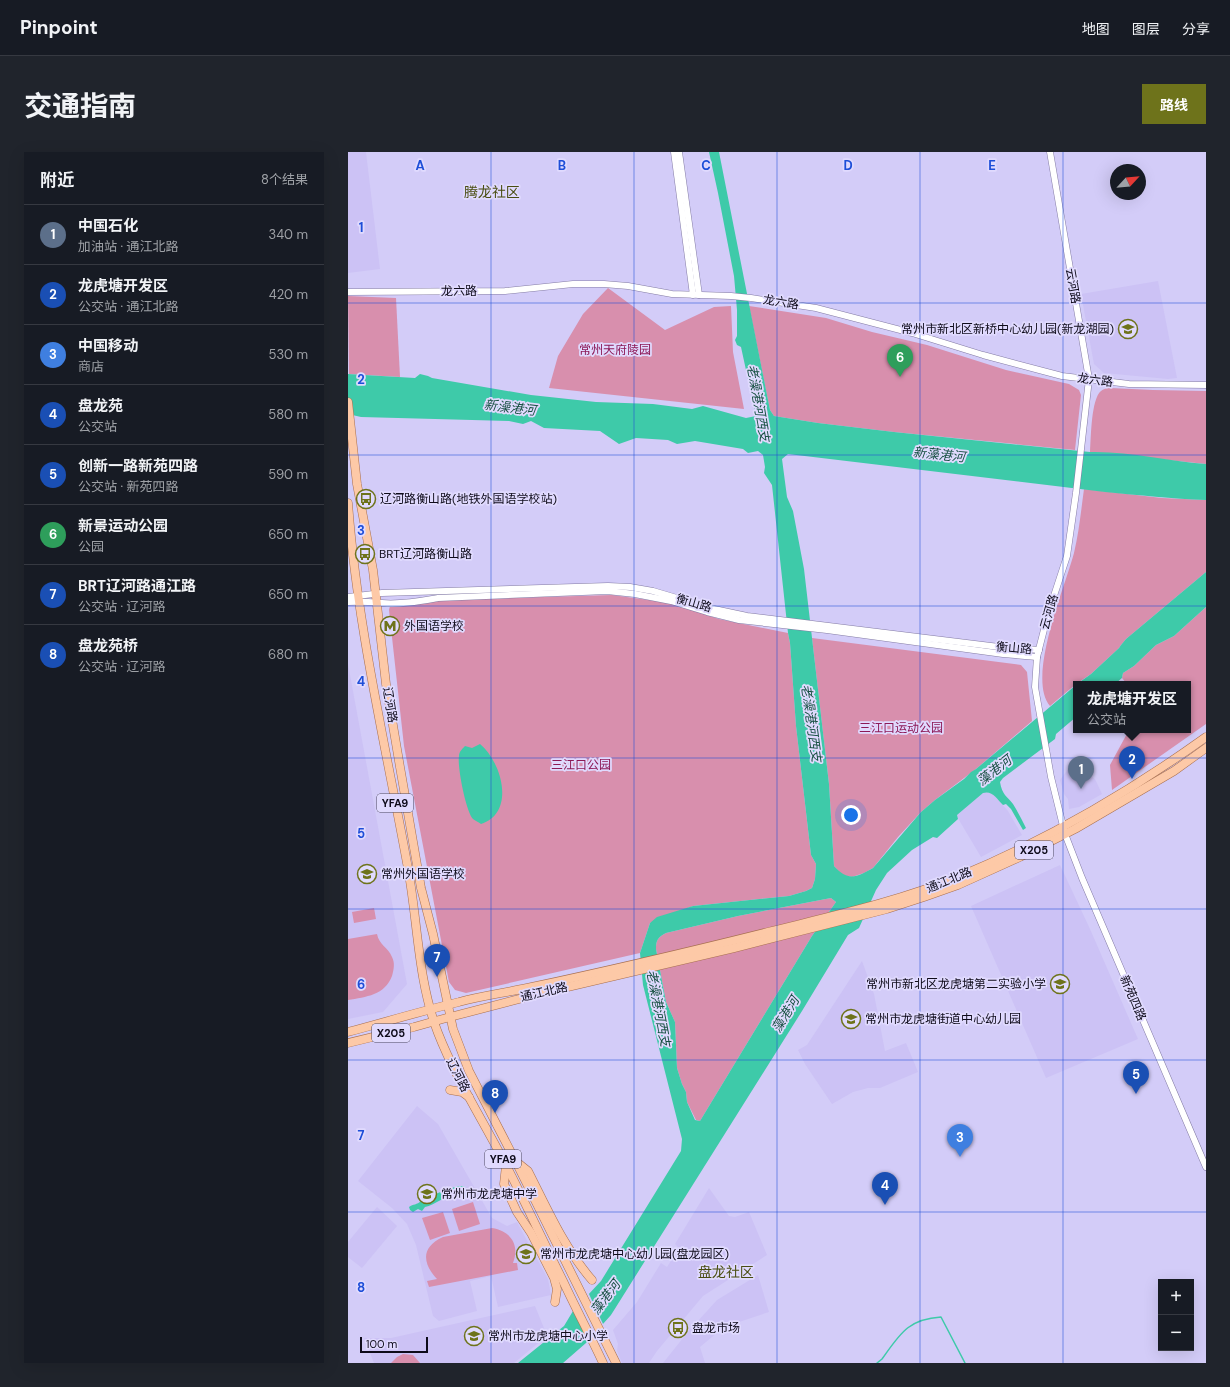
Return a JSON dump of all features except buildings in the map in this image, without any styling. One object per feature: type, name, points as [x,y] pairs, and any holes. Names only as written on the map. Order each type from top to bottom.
[{"type":"main road","name":"辽河路","points":[[348,402],[357,484],[366,526],[386,684],[421,888],[433,934],[447,1005]]},
{"type":"main road","name":"辽河路","points":[[348,503],[358,599],[369,667],[409,871],[420,954],[430,1010]]},
{"type":"main road","name":"通江北路","points":[[666,960],[732,941],[877,904],[922,891],[958,877],[1064,831],[1206,737]]},
{"type":"main road","name":"通江北路","points":[[666,960],[734,948],[872,913],[958,885],[1020,857],[1064,831],[1174,771],[1206,748]]},
{"type":"main road","points":[[638,967],[666,960]]},
{"type":"main road","name":"通江北路","points":[[430,1010],[447,1005],[638,967]]},
{"type":"main road","name":"通江北路","points":[[434,1021],[638,967]]},
{"type":"main road","name":"YFA9","points":[[447,1005],[450,1016]]},
{"type":"main road","name":"YFA9","points":[[430,1010],[434,1021]]},
{"type":"main road","name":"X205","points":[[348,1032],[430,1010]]},
{"type":"main road","name":"辽河路","points":[[450,1016],[453,1029],[469,1071],[616,1363]]},
{"type":"main road","name":"辽河路","points":[[434,1021],[444,1048],[506,1166],[603,1363]]},
{"type":"main road","name":"X205","points":[[348,1043],[434,1021]]},
{"type":"main road","points":[[458,1075],[458,1083],[450,1090],[462,1092],[469,1096]]},
{"type":"main road","points":[[516,1162],[528,1171],[567,1246],[580,1266],[592,1280]]},
{"type":"main road","points":[[506,1166],[504,1184],[517,1212],[531,1233],[554,1278],[557,1289],[556,1302]]},
{"type":"street","points":[[674,152],[696,295]]},
{"type":"street","points":[[679,152],[696,295]]},
{"type":"street","name":"云河路","points":[[1050,152],[1089,379],[1067,556],[1048,614],[1037,657],[1035,687],[1051,777],[1064,831]]},
{"type":"street","name":"龙六路","points":[[348,292],[504,291],[573,284],[604,284],[628,286],[672,294],[751,298],[816,308],[912,333],[990,357],[1062,376],[1129,384],[1206,385]]},
{"type":"street","name":"衡山路","points":[[348,602],[358,599],[545,587],[630,587],[653,591],[714,609],[786,623]]},
{"type":"street","name":"衡山路","points":[[376,598],[382,603],[418,601],[438,598],[607,591],[635,594],[671,601],[739,620],[786,623],[1039,650]]},
{"type":"street","name":"衡山路","points":[[348,597],[358,599]]},
{"type":"street","name":"衡山路","points":[[812,626],[1003,654],[1037,657]]},
{"type":"street","name":"新苑四路","points":[[1064,831],[1082,878],[1206,1168]]},
{"type":"shaded area","points":[[348,152],[366,152],[380,269],[348,273]]},
{"type":"shaded area","name":"常州市新北区新桥中心幼儿园(新龙湖园)","points":[[1158,281],[1177,378],[1168,379],[1104,373],[1094,364],[1081,294]]},
{"type":"shaded area","name":"常州外国语学校","points":[[348,664],[407,984],[383,1012],[348,1019]]},
{"type":"shaded area","points":[[1072,764],[1095,779],[1102,794],[1079,807],[1069,809],[1068,799],[1064,794],[1060,780]]},
{"type":"shaded area","points":[[986,792],[993,794],[1008,811],[1022,835],[981,857],[956,815]]},
{"type":"shaded area","name":"常州市新北区龙虎塘第二实验小学","points":[[1060,865],[1138,1039],[1046,1078],[971,906]]},
{"type":"shaded area","name":"常州市龙虎塘街道中心幼儿园","points":[[862,961],[874,994],[885,1051],[906,1043],[918,1072],[880,1088],[868,1088],[853,1092],[832,1104],[805,1064],[798,1050],[807,1045]]},
{"type":"shaded area","name":"常州市龙虎塘中学","points":[[417,1106],[438,1124],[492,1218],[507,1226],[517,1222],[548,1279],[551,1295],[498,1307],[491,1276],[470,1281],[477,1311],[439,1321],[433,1316],[416,1245],[407,1224],[392,1208],[358,1181]]},
{"type":"shaded area","points":[[709,1188],[729,1216],[735,1217],[749,1212],[767,1255],[703,1296],[657,1351],[649,1363],[622,1363],[617,1351],[618,1344],[613,1330],[637,1302],[661,1263],[667,1267],[679,1248],[675,1244]]},
{"type":"shaded area","points":[[377,1207],[397,1226],[362,1268],[348,1257],[348,1242]]},
{"type":"shaded area","points":[[758,1275],[769,1312],[724,1327],[700,1347],[705,1363],[663,1363],[687,1333],[717,1300]]},
{"type":"shaded area","name":"常州市龙虎塘中心小学","points":[[535,1306],[546,1333],[542,1340],[514,1363],[374,1363],[364,1338],[391,1338]]},
{"type":"green space","name":"常州天府陵园","points":[[608,288],[665,330],[714,307],[731,306],[733,352],[744,409],[549,388],[558,356],[583,314]]},
{"type":"green space","points":[[348,296],[396,298],[400,377],[349,374]]},
{"type":"green space","points":[[749,306],[826,318],[872,332],[927,345],[1006,370],[1069,384],[1079,390],[1081,395],[1075,450],[894,432],[774,416],[770,410]]},
{"type":"green space","points":[[1110,388],[1206,391],[1206,464],[1090,452],[1092,419],[1095,402],[1101,391]]},
{"type":"green space","points":[[1084,489],[1162,498],[1206,500],[1206,572],[1126,639],[1119,648],[1091,674],[1080,681],[1073,681],[1073,687],[1050,706],[1044,693],[1042,675],[1045,654],[1056,609],[1074,553],[1079,529]]},
{"type":"green space","name":"三江口公园","points":[[612,595],[671,603],[719,619],[788,633],[796,726],[811,855],[816,864],[815,879],[812,888],[789,896],[693,906],[650,923],[640,953],[466,993],[455,990],[449,982],[404,746],[389,610],[390,606],[421,604],[439,600]]},
{"type":"green space","points":[[1206,607],[1206,724],[1112,790],[1110,765],[1127,733],[1191,733],[1191,681],[1124,681],[1122,678],[1123,673],[1134,666],[1156,645],[1174,636]]},
{"type":"green space","name":"三江口运动公园","points":[[812,638],[1021,665],[1027,672],[1032,721],[976,769],[921,812],[873,868],[852,877],[842,875],[834,866],[829,784]]},
{"type":"green space","points":[[831,898],[836,902],[812,936],[700,1121],[696,1120],[687,1102],[686,1092],[677,1068],[675,1022],[666,1002],[656,949],[658,939],[666,933],[738,916]]},
{"type":"green space","points":[[374,908],[376,919],[354,923],[352,912]]},
{"type":"green space","points":[[377,934],[378,938],[393,959],[394,966],[392,976],[385,987],[380,991],[368,996],[348,1000],[348,939]]},
{"type":"green space","points":[[473,1202],[480,1224],[459,1231],[452,1209]]},
{"type":"green space","points":[[443,1212],[450,1233],[430,1240],[422,1218]]},
{"type":"green space","points":[[492,1228],[504,1232],[512,1240],[515,1250],[513,1263],[517,1263],[518,1270],[429,1287],[427,1281],[437,1279],[429,1267],[426,1256],[427,1250],[436,1241],[443,1237]]},
{"type":"green space","points":[[403,1354],[413,1355],[420,1363],[391,1363]]},
{"type":"water","points":[[709,152],[719,152],[770,410],[774,416],[894,432],[1090,452],[1119,453],[1206,464],[1206,500],[1105,492],[788,454],[782,459],[787,497],[793,511],[804,569],[829,784],[834,866],[839,871],[848,876],[857,876],[873,868],[921,812],[964,779],[1073,688],[1073,720],[1056,734],[1055,739],[1003,778],[1000,782],[1003,793],[1013,804],[1026,828],[1023,830],[1011,809],[1006,804],[1003,805],[992,794],[986,792],[957,815],[958,819],[937,838],[933,837],[912,850],[887,873],[876,890],[859,928],[848,935],[611,1315],[586,1343],[563,1363],[518,1363],[564,1326],[573,1311],[601,1281],[681,1151],[682,1139],[643,985],[640,953],[650,923],[657,917],[693,906],[789,896],[812,888],[815,879],[816,864],[811,855],[796,726],[790,643],[772,485],[764,473],[765,467],[763,455],[758,451],[748,453],[743,449],[695,441],[677,444],[668,440],[636,438],[619,444],[600,431],[544,428],[531,421],[523,424],[509,421],[361,417],[348,414],[348,374],[415,378],[420,374],[432,378],[531,395],[596,402],[653,404],[692,409],[703,406],[746,418],[756,416],[741,347],[737,345],[735,340],[737,336],[737,310],[734,276]],"holes":[[[831,898],[836,902],[812,936],[700,1121],[695,1120],[687,1102],[686,1092],[677,1068],[675,1022],[666,1002],[656,949],[658,939],[666,933],[738,916]]]},
{"type":"water","points":[[1206,572],[1206,607],[1174,636],[1156,645],[1134,666],[1123,673],[1122,678],[1118,681],[1081,681],[1119,648],[1126,639]]},
{"type":"water","points":[[480,744],[488,752],[494,763],[499,774],[502,787],[502,799],[499,809],[492,818],[481,824],[470,815],[459,769],[460,753],[462,749],[465,746],[472,748]]},
{"type":"water","points":[[458,1186],[464,1186],[471,1192],[473,1195],[471,1199],[467,1199],[460,1194],[455,1194],[425,1207],[422,1211],[418,1209],[413,1212],[410,1210],[410,1206],[421,1201],[425,1201],[440,1192]]},
{"type":"pier","points":[[588,1292],[604,1326],[589,1343],[573,1308]]},
{"type":"waterway","points":[[877,1363],[882,1359],[894,1342],[906,1329],[920,1321],[941,1317],[965,1363]]},
{"type":"place","name":"常州市新北区新桥中心幼儿园(新龙湖园)","points":[[1128,329]]},
{"type":"place","name":"新景运动公园","points":[[900,377]]},
{"type":"place","name":"辽河路衡山路(地铁外国语学校站)","points":[[366,499]]},
{"type":"place","name":"BRT辽河路衡山路","points":[[365,554]]},
{"type":"place","name":"外国语学校","points":[[390,626]]},
{"type":"place","name":"龙虎塘开发区","points":[[1132,779]]},
{"type":"place","name":"中国石化","points":[[1081,789]]},
{"type":"place","name":"常州外国语学校","points":[[367,874]]},
{"type":"place","name":"BRT辽河路通江路","points":[[437,977]]},
{"type":"place","name":"常州市新北区龙虎塘第二实验小学","points":[[1060,984]]},
{"type":"place","name":"常州市龙虎塘街道中心幼儿园","points":[[851,1019]]},
{"type":"place","name":"创新一路新苑四路","points":[[1136,1094]]},
{"type":"place","name":"盘龙苑桥","points":[[495,1113]]},
{"type":"place","name":"中国移动","points":[[960,1157]]},
{"type":"place","name":"常州市龙虎塘中学","points":[[427,1194]]},
{"type":"place","name":"盘龙苑","points":[[885,1205]]},
{"type":"place","name":"常州市龙虎塘中心幼儿园(盘龙园区)","points":[[526,1254]]},
{"type":"place","name":"盘龙市场","points":[[678,1328]]},
{"type":"place","name":"常州市龙虎塘中心小学","points":[[474,1336]]},
{"type":"district","name":"腾龙社区","points":[[492,192]]},
{"type":"district","name":"盘龙社区","points":[[726,1272]]},
{"type":"water label","name":"老澡港河西支","points":[[759,403]]},
{"type":"water label","name":"新澡港河","points":[[510,407]]},
{"type":"water label","name":"新藻港河","points":[[939,454]]},
{"type":"water label","name":"老澡港河西支","points":[[812,723]]},
{"type":"water label","name":"藻港河","points":[[994,770]]},
{"type":"water label","name":"老澡港河西支","points":[[659,1008]]},
{"type":"water label","name":"藻港河","points":[[785,1014]]},
{"type":"water label","name":"藻港河","points":[[605,1297]]}]
